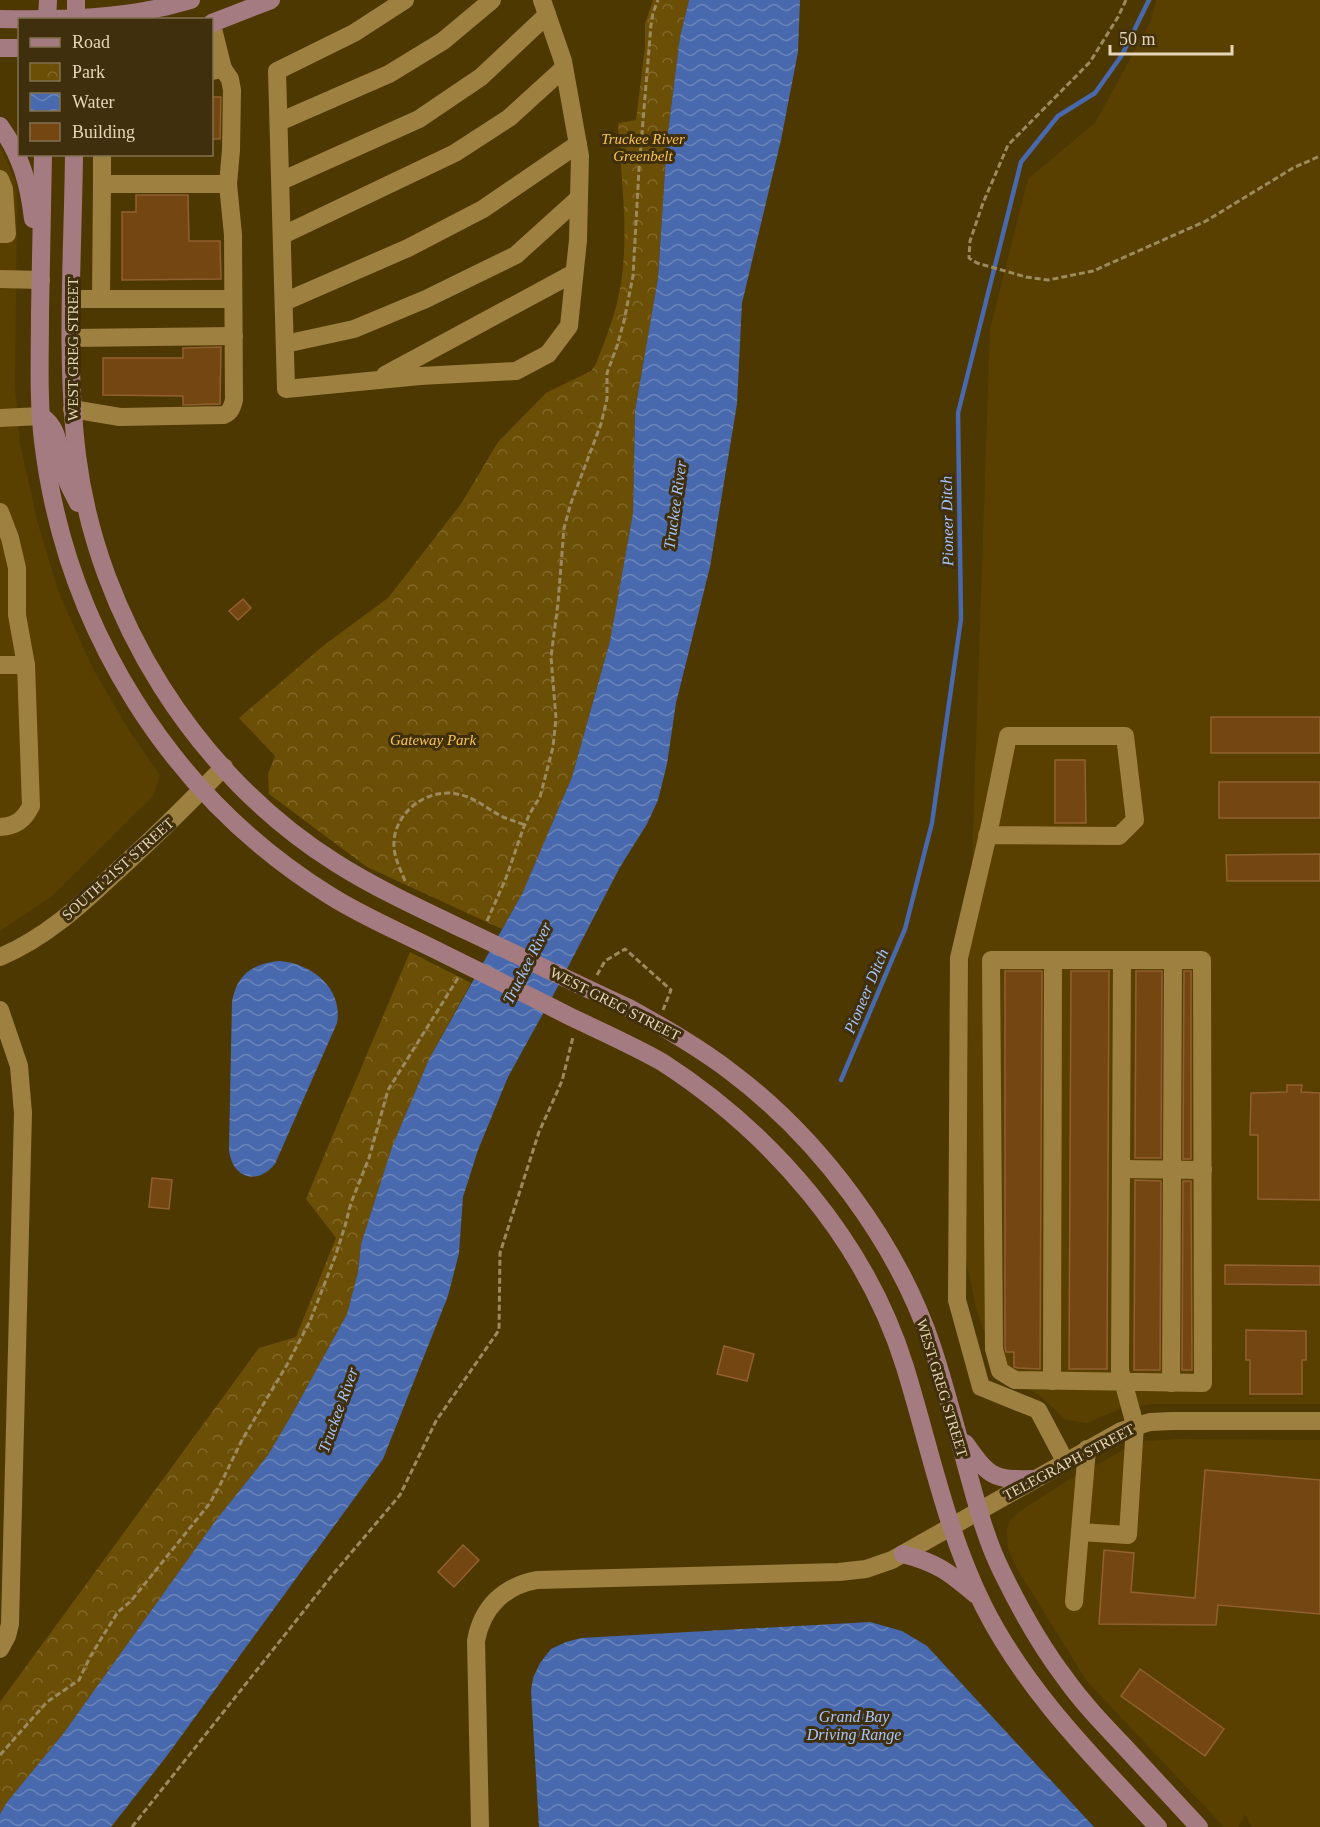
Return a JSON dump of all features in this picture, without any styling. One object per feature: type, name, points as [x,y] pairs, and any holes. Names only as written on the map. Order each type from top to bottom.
[{"type":"main road","points":[[47,18],[48,0]]},
{"type":"main road","points":[[76,0],[76,18]]},
{"type":"main road","points":[[87,18],[129,14],[191,0]]},
{"type":"main road","points":[[213,24],[271,0]]},
{"type":"main road","points":[[0,19],[18,19]]},
{"type":"main road","points":[[0,48],[18,48]]},
{"type":"main road","points":[[0,126],[21,162],[29,187],[41,280]]},
{"type":"main road","name":"WEST GREG STREET","points":[[44,156],[41,416],[46,470],[58,528],[87,611],[112,664],[143,716],[202,790],[257,843],[307,881],[357,911],[662,1062],[687,1078],[739,1119],[795,1175],[839,1232],[868,1281],[891,1329],[905,1365],[951,1528],[980,1598],[1016,1661],[1051,1710],[1158,1827]]},
{"type":"main road","name":"WEST GREG STREET","points":[[74,156],[71,338],[72,409],[77,458],[93,534],[116,602],[145,659],[178,711],[224,767],[261,805],[311,847],[363,879],[658,1025],[731,1071],[762,1097],[797,1132],[847,1190],[888,1253],[919,1313],[931,1343],[978,1512],[1000,1569],[1016,1601],[1063,1676],[1080,1698],[1199,1827]]},
{"type":"main road","points":[[41,416],[52,426],[56,434],[64,475],[93,534]]},
{"type":"main road","points":[[956,1431],[981,1466],[991,1475],[1007,1480],[1034,1479]]},
{"type":"main road","points":[[903,1554],[940,1566],[980,1598]]},
{"type":"street","points":[[281,181],[419,119],[481,77],[544,8],[564,68],[580,156],[578,240],[569,326],[548,354],[516,371],[378,379],[286,389],[277,71],[354,33],[405,0]]},
{"type":"street","points":[[279,122],[389,74],[444,42],[492,0]]},
{"type":"street","points":[[72,409],[120,417],[228,413],[234,400],[233,235],[228,184],[232,90],[230,79],[217,70],[213,33]]},
{"type":"street","points":[[283,235],[455,153],[509,118],[564,68]]},
{"type":"street","points":[[284,302],[408,248],[483,209],[578,144]]},
{"type":"street","points":[[101,299],[102,156]]},
{"type":"street","points":[[0,179],[4,189],[7,234],[0,234]]},
{"type":"street","points":[[102,191],[228,184]]},
{"type":"street","points":[[285,344],[354,329],[426,299],[516,255],[579,198]]},
{"type":"street","points":[[378,379],[574,273]]},
{"type":"street","points":[[0,279],[41,280]]},
{"type":"street","points":[[72,299],[233,299]]},
{"type":"street","points":[[71,338],[234,336]]},
{"type":"street","points":[[0,418],[41,416]]},
{"type":"street","points":[[0,512],[10,538],[16,568],[17,615],[26,665],[31,806],[26,816],[19,822],[0,827]]},
{"type":"street","points":[[0,665],[26,665]]},
{"type":"street","points":[[987,835],[1119,836],[1135,820],[1125,736],[1008,736],[958,958],[957,1300],[981,1387],[1038,1410],[1065,1461]]},
{"type":"street","name":"SOUTH 21ST STREET","points":[[0,957],[36,938],[63,919],[138,852],[224,767]]},
{"type":"street","points":[[991,960],[1122,960],[1202,960],[1203,1383],[1015,1380],[1000,1371],[994,1349],[991,960]]},
{"type":"street","points":[[1052,1381],[1053,960]]},
{"type":"street","points":[[1080,1532],[1128,1535],[1136,1425],[1120,1370],[1122,960]]},
{"type":"street","points":[[1171,1383],[1173,960]]},
{"type":"street","points":[[0,1010],[19,1066],[23,1113],[9,1338],[7,1459],[10,1624],[0,1649]]},
{"type":"street","points":[[1121,1169],[1203,1170]]},
{"type":"street","name":"TELEGRAPH STREET","points":[[480,1827],[476,1641],[482,1619],[495,1600],[504,1592],[526,1582],[537,1580],[853,1571],[879,1565],[903,1554],[1065,1461],[1136,1425],[1172,1421],[1320,1421]]},
{"type":"street","points":[[1074,1602],[1087,1449]]},
{"type":"path","points":[[1126,0],[1090,62],[1008,145],[983,202],[970,241],[969,258],[977,263],[1026,277],[1048,280],[1093,271],[1206,221],[1293,168],[1320,156]]},
{"type":"path","points":[[406,886],[396,858],[394,840],[400,822],[410,808],[419,801],[436,794],[456,793],[525,825]]},
{"type":"path","points":[[132,1827],[334,1573],[400,1495],[436,1421],[499,1330],[501,1253],[539,1132],[562,1082],[569,1056]]},
{"type":"shaded area","points":[[1156,0],[1320,0],[1320,1404],[1152,1404],[1120,1409],[1087,1423],[1066,1420],[1040,1396],[999,1370],[977,1312],[966,1260],[969,951],[990,330],[1028,179],[1095,123],[1151,21]]},
{"type":"shaded area","points":[[0,146],[15,180],[17,201],[15,388],[20,444],[38,524],[59,593],[93,669],[130,732],[160,775],[153,796],[52,896],[0,931]]},
{"type":"shaded area","points":[[1175,1439],[1320,1440],[1320,1827],[1252,1827],[1245,1814],[1239,1827],[1224,1827],[1086,1680],[1018,1570],[1008,1549],[1009,1522],[1020,1511],[1067,1481],[1138,1442]]},
{"type":"green space","name":"Gateway Park","points":[[653,0],[689,0],[680,37],[667,140],[658,278],[635,411],[633,513],[610,641],[572,777],[522,894],[502,929],[367,867],[269,794],[268,774],[275,756],[239,718],[323,646],[388,598],[461,504],[498,442],[546,393],[591,371],[596,364],[616,307],[621,284],[624,215],[618,123],[636,120],[645,47],[645,24]]},
{"type":"green space","points":[[410,952],[471,983],[429,1059],[392,1147],[361,1244],[358,1272],[347,1314],[268,1455],[216,1520],[63,1734],[7,1802],[0,1814],[0,1702],[259,1348],[296,1337],[336,1238],[306,1199]]},
{"type":"water","name":"Truckee River","points":[[689,0],[800,0],[798,52],[781,140],[742,303],[737,404],[710,567],[676,703],[667,764],[658,800],[508,1077],[478,1150],[463,1197],[459,1253],[448,1296],[383,1459],[166,1757],[111,1827],[0,1827],[0,1814],[7,1802],[63,1734],[216,1520],[268,1455],[347,1314],[358,1272],[361,1244],[392,1147],[429,1059],[522,894],[572,777],[610,641],[633,513],[635,411],[658,278],[667,140],[680,37]]},
{"type":"water","points":[[280,961],[303,967],[323,980],[335,999],[338,1010],[337,1023],[275,1164],[268,1171],[253,1177],[240,1173],[231,1160],[229,1150],[232,1002],[237,984],[247,972],[262,964]]},
{"type":"water","name":"Grand Bay Driving Range","points":[[870,1622],[902,1631],[927,1646],[1094,1827],[539,1827],[531,1691],[533,1678],[540,1663],[551,1649],[581,1638]]},
{"type":"building","points":[[213,97],[221,97],[220,139],[213,139]]},
{"type":"building","points":[[136,195],[188,195],[189,241],[220,241],[221,279],[122,280],[122,212],[136,212]]},
{"type":"building","points":[[221,347],[220,404],[183,405],[183,396],[103,395],[103,358],[183,358],[183,348]]},
{"type":"building","points":[[243,599],[251,608],[238,620],[229,611]]},
{"type":"building","points":[[1211,717],[1320,717],[1320,753],[1211,753]]},
{"type":"building","points":[[1055,760],[1085,760],[1086,823],[1055,823]]},
{"type":"building","points":[[1219,782],[1320,782],[1320,818],[1219,818]]},
{"type":"building","points":[[1320,854],[1320,881],[1227,881],[1226,855]]},
{"type":"building","points":[[1005,971],[1042,971],[1040,1369],[1014,1367],[1014,1352],[1006,1352],[1005,1347]]},
{"type":"building","points":[[1071,971],[1109,971],[1107,1369],[1069,1369]]},
{"type":"building","points":[[1136,971],[1162,971],[1161,1158],[1135,1158]]},
{"type":"building","points":[[1184,971],[1191,971],[1191,1159],[1183,1159]]},
{"type":"building","points":[[1287,1085],[1302,1085],[1301,1092],[1320,1093],[1320,1200],[1258,1199],[1258,1135],[1250,1135],[1251,1093],[1287,1092]]},
{"type":"building","points":[[152,1178],[172,1180],[169,1209],[149,1207]]},
{"type":"building","points":[[1135,1180],[1161,1181],[1160,1370],[1134,1370]]},
{"type":"building","points":[[1183,1181],[1191,1181],[1192,1370],[1182,1370]]},
{"type":"building","points":[[1225,1265],[1320,1266],[1320,1285],[1225,1284]]},
{"type":"building","points":[[1246,1330],[1306,1331],[1306,1360],[1302,1360],[1302,1394],[1250,1394],[1250,1360],[1246,1360]]},
{"type":"building","points":[[724,1346],[754,1354],[747,1381],[717,1374]]},
{"type":"building","points":[[1205,1470],[1320,1480],[1320,1614],[1218,1605],[1216,1625],[1099,1624],[1104,1550],[1134,1553],[1131,1592],[1195,1598]]},
{"type":"building","points":[[463,1545],[479,1560],[454,1587],[438,1572]]},
{"type":"building","points":[[1140,1669],[1224,1729],[1205,1756],[1121,1696]]},
{"type":"waterway","name":"Pioneer Ditch","points":[[841,1080],[905,929],[932,823],[961,619],[958,413],[1021,162],[1058,116],[1095,93],[1122,55],[1149,0]]},
{"type":"park label","name":"Truckee River Greenbelt","points":[[643,148]]}]
